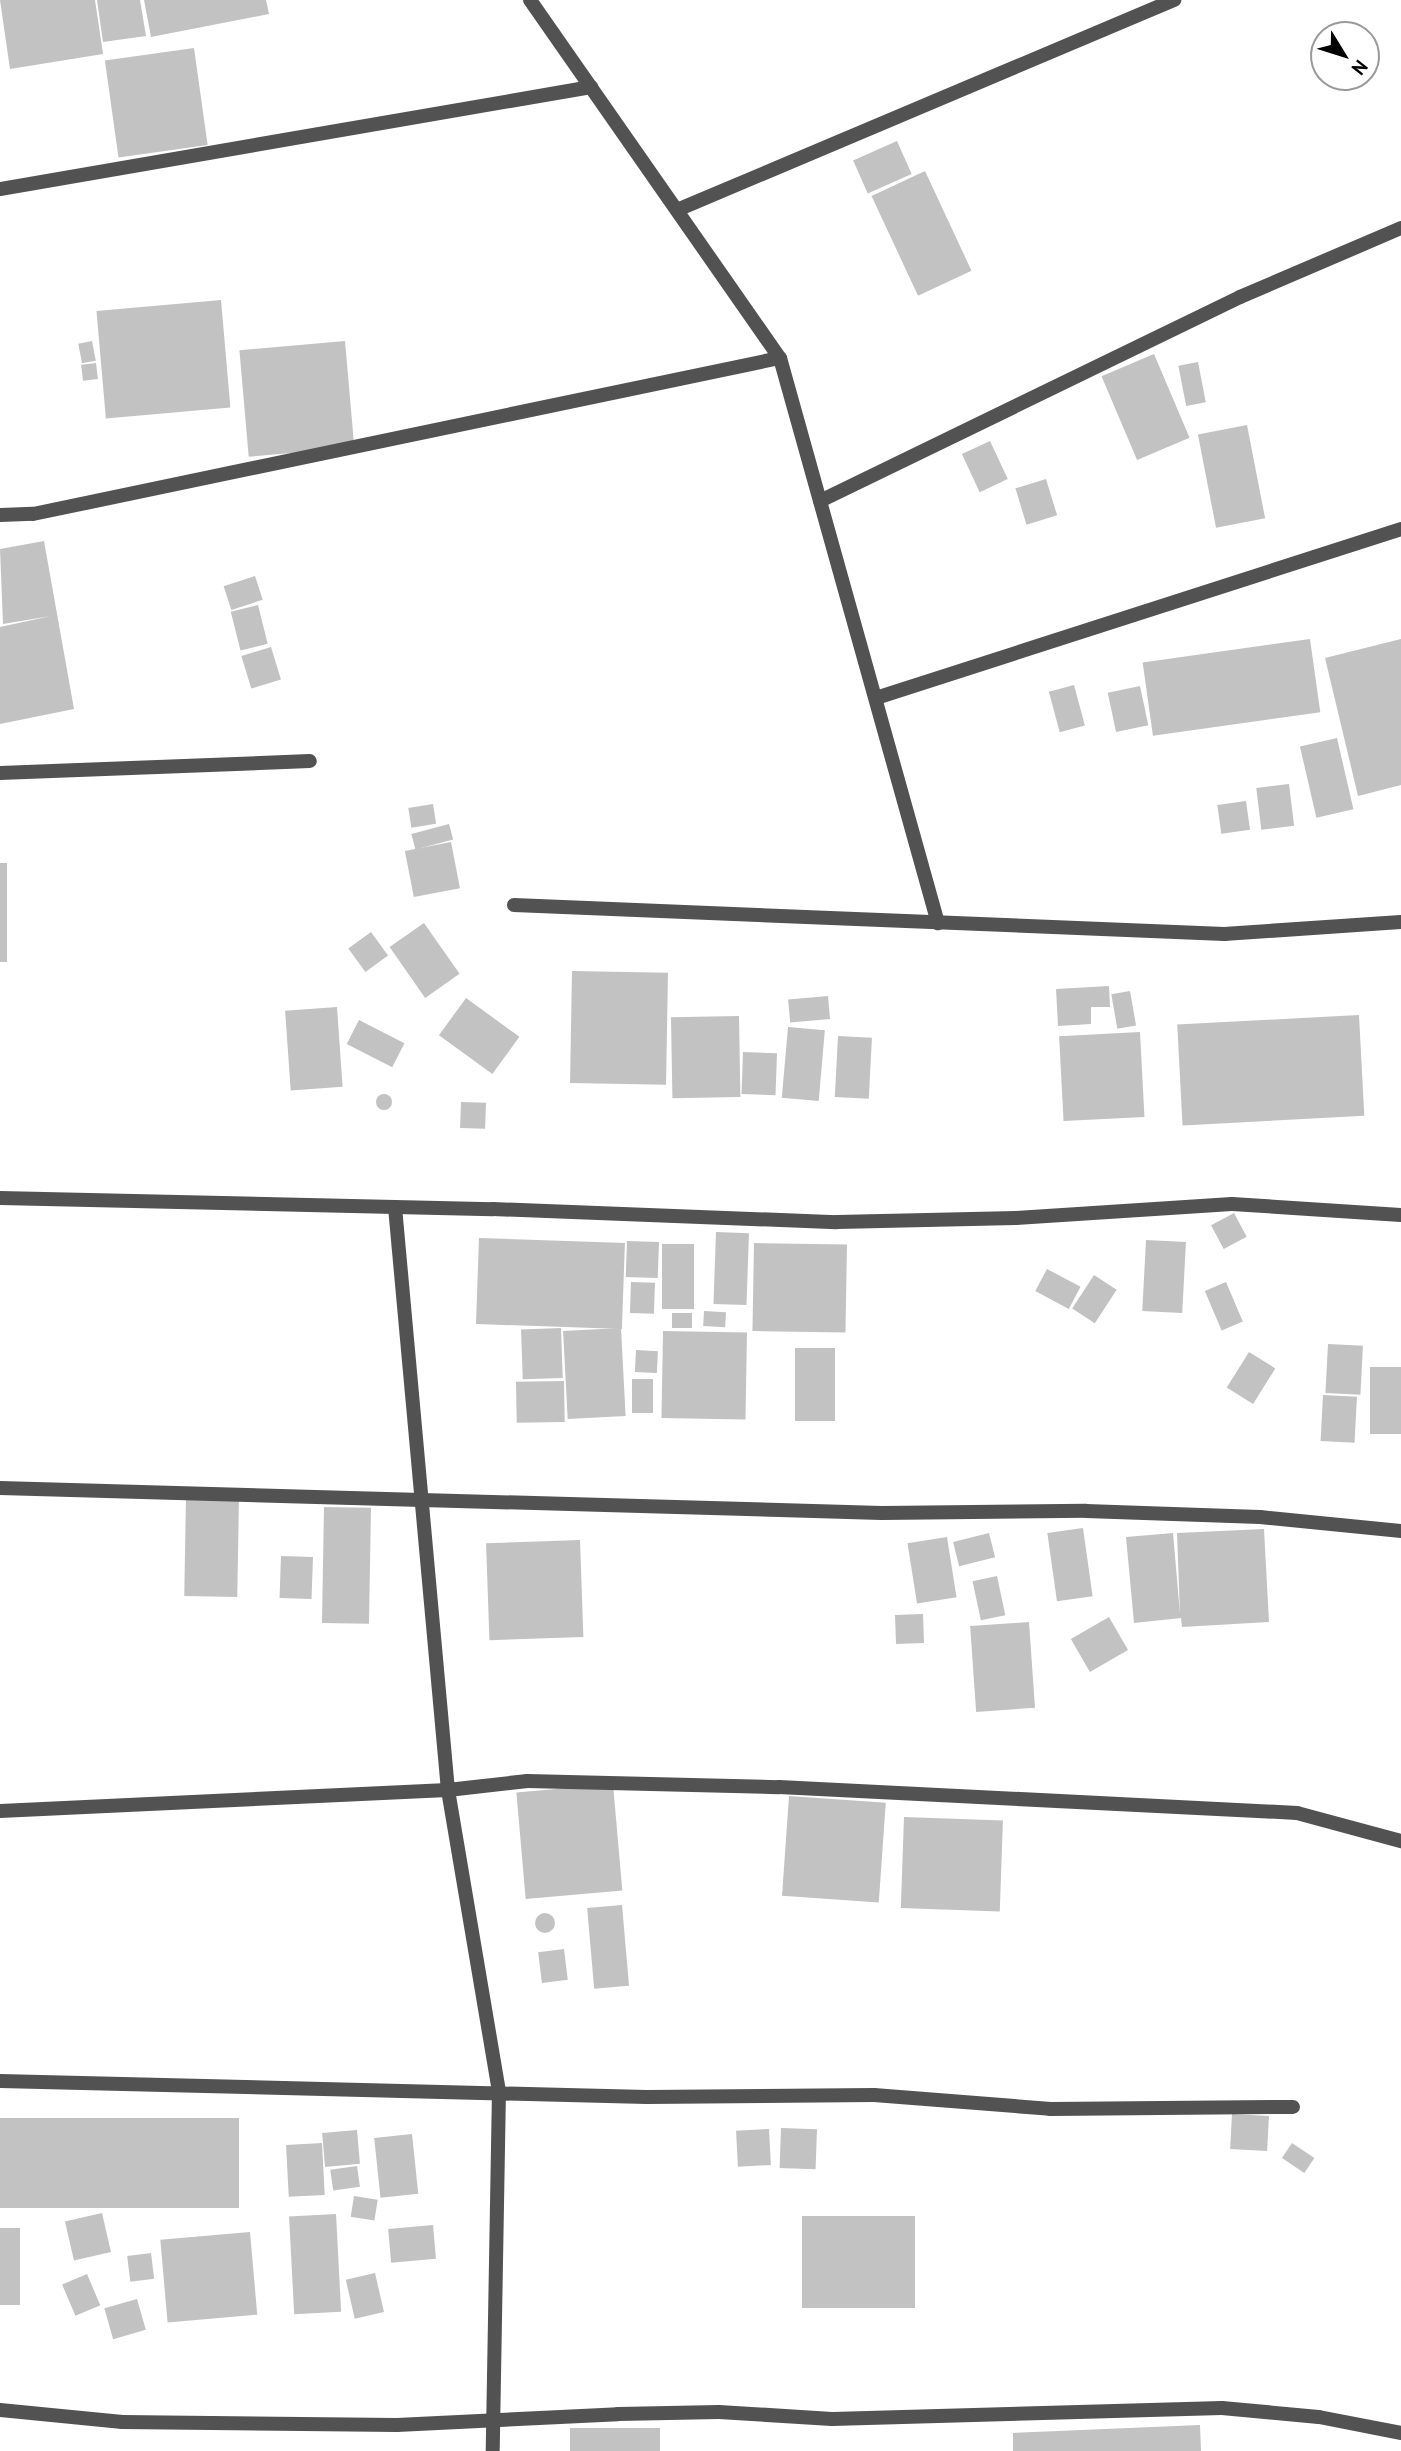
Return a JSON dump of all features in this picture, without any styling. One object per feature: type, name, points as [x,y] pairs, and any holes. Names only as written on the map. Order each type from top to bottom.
[{"type":"street","points":[[530,0],[780,358],[938,923]]},
{"type":"street","points":[[677,210],[1174,0]]},
{"type":"street","points":[[0,189],[591,87]]},
{"type":"street","points":[[820,501],[1240,297],[1401,228]]},
{"type":"street","points":[[0,515],[33,514],[780,358]]},
{"type":"street","points":[[876,698],[1401,529]]},
{"type":"street","points":[[0,773],[310,761]]},
{"type":"street","points":[[514,905],[1224,934],[1401,922]]},
{"type":"street","points":[[0,1198],[395,1207],[837,1222],[1016,1218],[1233,1204],[1401,1215]]},
{"type":"street","points":[[395,1207],[448,1790],[499,2090],[493,2451]]},
{"type":"street","points":[[0,1488],[424,1503],[882,1513],[1086,1511],[1260,1517],[1401,1531]]},
{"type":"street","points":[[0,1811],[448,1790],[527,1782],[779,1787],[1297,1814],[1401,1842]]},
{"type":"street","points":[[0,2081],[499,2090],[647,2097],[874,2095],[1050,2109],[1293,2107]]},
{"type":"street","points":[[0,2410],[122,2422],[495,2422],[618,2414],[719,2412],[832,2419],[1222,2409],[1320,2417],[1401,2433]]},
{"type":"building","points":[[0,0],[95,0],[103,54],[10,69]]},
{"type":"building","points":[[97,0],[140,0],[146,36],[103,42]]},
{"type":"building","points":[[144,0],[266,0],[269,14],[151,37]]},
{"type":"building","points":[[194,48],[208,145],[119,158],[105,61]]},
{"type":"building","points":[[897,141],[912,174],[868,193],[853,161]]},
{"type":"building","points":[[925,171],[971,271],[918,296],[872,196]]},
{"type":"building","points":[[221,300],[230,408],[106,418],[96,311]]},
{"type":"building","points":[[92,341],[96,361],[82,363],[78,344]]},
{"type":"building","points":[[345,341],[354,448],[249,457],[239,350]]},
{"type":"building","points":[[1154,354],[1190,438],[1137,460],[1102,376]]},
{"type":"building","points":[[1198,362],[1206,402],[1186,406],[1178,366]]},
{"type":"building","points":[[96,363],[98,379],[83,381],[81,365]]},
{"type":"building","points":[[1247,425],[1265,518],[1216,528],[1198,435]]},
{"type":"building","points":[[990,441],[1008,479],[980,492],[962,454]]},
{"type":"building","points":[[1046,479],[1057,515],[1027,525],[1015,488]]},
{"type":"building","points":[[44,541],[74,709],[0,724],[0,627],[51,616],[3,624],[0,549]]},
{"type":"building","points":[[255,576],[263,600],[231,610],[224,586]]},
{"type":"building","points":[[258,605],[268,644],[241,651],[231,612]]},
{"type":"building","points":[[1310,639],[1320,712],[1153,736],[1143,663]]},
{"type":"building","points":[[1401,639],[1401,785],[1358,796],[1325,658]]},
{"type":"building","points":[[271,647],[281,680],[251,689],[241,656]]},
{"type":"building","points":[[1074,685],[1085,726],[1060,732],[1049,692]]},
{"type":"building","points":[[1140,686],[1148,725],[1116,732],[1108,693]]},
{"type":"building","points":[[1337,738],[1353,809],[1316,818],[1300,747]]},
{"type":"building","points":[[1289,784],[1294,826],[1261,830],[1256,788]]},
{"type":"building","points":[[1246,801],[1250,830],[1221,834],[1217,805]]},
{"type":"building","points":[[433,804],[436,824],[411,828],[408,808]]},
{"type":"building","points":[[449,824],[453,839],[415,850],[411,834]]},
{"type":"building","points":[[451,842],[460,888],[414,897],[405,851]]},
{"type":"building","points":[[0,863],[7,863],[7,962],[0,962]]},
{"type":"building","points":[[424,923],[460,974],[425,998],[390,947]]},
{"type":"building","points":[[371,932],[388,955],[365,972],[348,948]]},
{"type":"building","points":[[572,971],[668,973],[666,1085],[570,1083]]},
{"type":"building","points":[[1109,986],[1110,1007],[1091,1007],[1091,1024],[1058,1026],[1056,989]]},
{"type":"building","points":[[1130,991],[1136,1025],[1117,1029],[1111,994]]},
{"type":"building","points":[[828,996],[830,1019],[790,1022],[788,999]]},
{"type":"building","points":[[466,998],[519,1037],[492,1074],[439,1035]]},
{"type":"building","points":[[337,1007],[343,1087],[291,1090],[285,1011]]},
{"type":"building","points":[[1359,1015],[1364,1116],[1183,1125],[1177,1025]]},
{"type":"building","points":[[739,1016],[740,1097],[672,1098],[671,1017]]},
{"type":"building","points":[[359,1020],[404,1043],[392,1067],[347,1044]]},
{"type":"building","points":[[788,1027],[825,1030],[819,1101],[782,1098]]},
{"type":"building","points":[[1140,1032],[1144,1117],[1064,1121],[1059,1036]]},
{"type":"building","points":[[838,1036],[872,1038],[869,1099],[835,1097]]},
{"type":"building","points":[[743,1052],[777,1053],[776,1095],[742,1094]]},
{"type":"building","points":[[381,1094],[387,1094],[392,1102],[390,1108],[381,1110],[376,1105],[376,1099]]},
{"type":"building","points":[[461,1102],[486,1103],[485,1129],[460,1128]]},
{"type":"building","points":[[1234,1213],[1247,1237],[1224,1249],[1211,1225]]},
{"type":"building","points":[[716,1232],[749,1233],[746,1305],[713,1304]]},
{"type":"building","points":[[479,1238],[625,1243],[622,1329],[476,1324]]},
{"type":"building","points":[[1146,1240],[1186,1242],[1182,1313],[1142,1311]]},
{"type":"building","points":[[627,1241],[659,1242],[658,1278],[626,1277]]},
{"type":"building","points":[[754,1243],[847,1245],[845,1333],[752,1331]]},
{"type":"building","points":[[662,1244],[694,1244],[694,1309],[662,1309]]},
{"type":"building","points":[[1047,1269],[1081,1287],[1069,1309],[1035,1291]]},
{"type":"building","points":[[1094,1275],[1117,1290],[1095,1323],[1072,1309]]},
{"type":"building","points":[[631,1282],[655,1283],[654,1314],[630,1313]]},
{"type":"building","points":[[1226,1282],[1243,1322],[1222,1331],[1205,1291]]},
{"type":"building","points":[[704,1311],[726,1312],[725,1327],[703,1326]]},
{"type":"building","points":[[672,1313],[692,1313],[692,1328],[672,1328]]},
{"type":"building","points":[[561,1328],[563,1378],[523,1379],[521,1329]]},
{"type":"building","points":[[621,1328],[626,1416],[568,1419],[563,1331]]},
{"type":"building","points":[[663,1331],[747,1332],[745,1419],[661,1418]]},
{"type":"building","points":[[1328,1344],[1363,1346],[1360,1395],[1325,1393]]},
{"type":"building","points":[[795,1348],[835,1348],[835,1421],[795,1421]]},
{"type":"building","points":[[636,1350],[658,1351],[657,1373],[635,1372]]},
{"type":"building","points":[[1249,1352],[1275,1368],[1253,1404],[1227,1388]]},
{"type":"building","points":[[1370,1367],[1401,1367],[1401,1434],[1370,1434]]},
{"type":"building","points":[[632,1379],[653,1379],[653,1413],[632,1413]]},
{"type":"building","points":[[564,1381],[565,1422],[517,1423],[516,1382]]},
{"type":"building","points":[[1323,1395],[1357,1397],[1355,1443],[1321,1441]]},
{"type":"building","points":[[186,1496],[239,1497],[237,1597],[184,1596]]},
{"type":"building","points":[[324,1507],[371,1508],[369,1624],[322,1623]]},
{"type":"building","points":[[1083,1528],[1093,1596],[1057,1601],[1047,1533]]},
{"type":"building","points":[[1264,1529],[1269,1622],[1182,1627],[1181,1618],[1134,1623],[1126,1537],[1173,1533],[1180,1614],[1177,1533]]},
{"type":"building","points":[[989,1533],[995,1557],[959,1566],[953,1542]]},
{"type":"building","points":[[947,1537],[957,1597],[917,1604],[907,1543]]},
{"type":"building","points":[[580,1540],[583,1637],[489,1640],[486,1543]]},
{"type":"building","points":[[281,1556],[313,1557],[312,1599],[280,1598]]},
{"type":"building","points":[[997,1576],[1005,1615],[981,1620],[973,1581]]},
{"type":"building","points":[[923,1614],[924,1643],[896,1644],[895,1615]]},
{"type":"building","points":[[1109,1617],[1128,1650],[1090,1672],[1071,1639]]},
{"type":"building","points":[[1029,1622],[1035,1708],[976,1712],[970,1626]]},
{"type":"building","points":[[613,1784],[622,1891],[526,1899],[516,1792]]},
{"type":"building","points":[[789,1796],[886,1803],[879,1903],[782,1896]]},
{"type":"building","points":[[904,1817],[1003,1820],[1000,1911],[901,1908]]},
{"type":"building","points":[[622,1905],[629,1986],[594,1989],[587,1908]]},
{"type":"building","points":[[541,1913],[549,1913],[555,1923],[549,1933],[541,1933],[535,1927],[535,1919]]},
{"type":"building","points":[[564,1949],[568,1980],[542,1983],[538,1952]]},
{"type":"building","points":[[1232,2114],[1269,2116],[1267,2151],[1230,2149]]},
{"type":"building","points":[[0,2118],[239,2118],[239,2208],[0,2208]]},
{"type":"building","points":[[781,2128],[817,2129],[816,2169],[780,2168]]},
{"type":"building","points":[[769,2129],[771,2165],[738,2167],[736,2131]]},
{"type":"building","points":[[357,2130],[360,2164],[325,2167],[322,2133]]},
{"type":"building","points":[[412,2134],[418,2194],[380,2198],[374,2138]]},
{"type":"building","points":[[322,2143],[325,2195],[289,2197],[286,2145]]},
{"type":"building","points":[[1292,2143],[1314,2158],[1304,2173],[1282,2158]]},
{"type":"building","points":[[357,2166],[360,2187],[333,2191],[330,2170]]},
{"type":"building","points":[[354,2196],[378,2200],[374,2220],[351,2217]]},
{"type":"building","points":[[102,2213],[111,2252],[74,2261],[65,2222]]},
{"type":"building","points":[[336,2214],[341,2312],[294,2314],[289,2216]]},
{"type":"building","points":[[802,2216],[915,2216],[915,2308],[802,2308]]},
{"type":"building","points":[[433,2225],[436,2259],[391,2263],[388,2229]]},
{"type":"building","points":[[0,2228],[20,2228],[20,2305],[0,2305]]},
{"type":"building","points":[[250,2232],[257,2315],[168,2323],[160,2240]]},
{"type":"building","points":[[151,2253],[154,2279],[130,2282],[127,2256]]},
{"type":"building","points":[[375,2273],[384,2312],[355,2319],[346,2280]]},
{"type":"building","points":[[87,2274],[100,2305],[75,2316],[62,2285]]},
{"type":"building","points":[[137,2299],[146,2330],[113,2339],[104,2308]]},
{"type":"building","points":[[1200,2425],[1201,2451],[1013,2451],[1013,2433]]},
{"type":"building","points":[[570,2428],[660,2428],[660,2451],[570,2451]]}]
